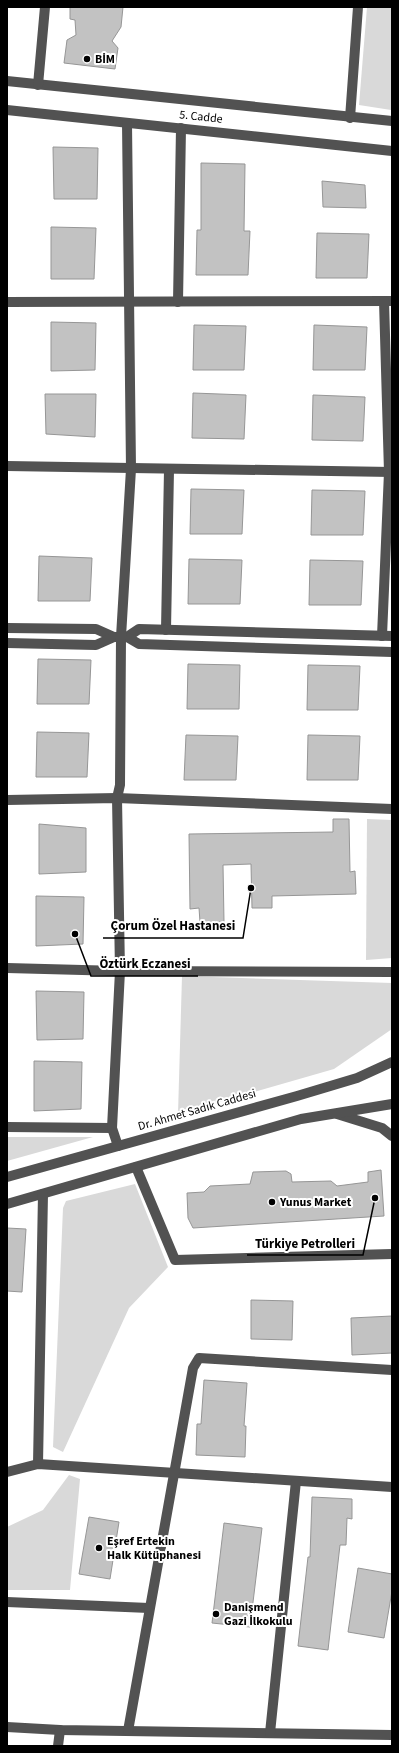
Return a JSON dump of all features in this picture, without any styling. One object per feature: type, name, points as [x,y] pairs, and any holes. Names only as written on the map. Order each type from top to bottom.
[{"type":"street","points":[[38,84],[45,7]]},
{"type":"street","points":[[350,118],[358,7]]},
{"type":"street","name":"5. Cadde","points":[[7,81],[350,118],[392,121]]},
{"type":"street","name":"5. Cadde","points":[[7,110],[392,151]]},
{"type":"street","points":[[118,1146],[112,1128],[120,971],[117,798],[120,785],[121,637],[131,469],[127,123]]},
{"type":"street","points":[[178,302],[181,128]]},
{"type":"street","points":[[7,302],[388,301],[390,472],[387,636],[139,629],[121,637],[96,645],[7,642]]},
{"type":"street","points":[[7,466],[169,470],[390,472]]},
{"type":"street","points":[[166,630],[169,470]]},
{"type":"street","points":[[7,628],[96,629],[139,644],[392,652]]},
{"type":"street","points":[[7,800],[117,798],[392,809]]},
{"type":"street","points":[[7,968],[120,971],[392,972]]},
{"type":"street","name":"Dr. Ahmet Sadık Caddesi","points":[[7,1177],[357,1078],[392,1062]]},
{"type":"street","points":[[7,1204],[301,1119],[333,1112],[392,1104]]},
{"type":"street","points":[[333,1112],[382,1128],[392,1136]]},
{"type":"street","points":[[7,1127],[112,1128]]},
{"type":"street","points":[[136,1167],[175,1260],[392,1254]]},
{"type":"street","points":[[38,1464],[43,1194]]},
{"type":"street","points":[[128,1730],[193,1368],[199,1358],[392,1370]]},
{"type":"street","points":[[7,1472],[38,1464],[392,1487]]},
{"type":"street","points":[[270,1733],[296,1481]]},
{"type":"street","points":[[7,1602],[149,1608]]},
{"type":"street","points":[[7,1727],[60,1730],[392,1735]]},
{"type":"street","points":[[58,1746],[60,1730]]},
{"type":"shaded area","points":[[367,7],[392,7],[391,110],[359,105]]},
{"type":"shaded area","points":[[367,819],[392,820],[392,958],[366,960]]},
{"type":"shaded area","points":[[182,976],[392,983],[392,1029],[334,1069],[178,1114]]},
{"type":"shaded area","points":[[7,1137],[93,1137],[7,1161]]},
{"type":"shaded area","points":[[135,1184],[168,1267],[129,1308],[63,1452],[53,1447],[63,1208],[66,1201]]},
{"type":"shaded area","points":[[69,1475],[80,1479],[70,1590],[7,1590],[7,1527],[43,1510]]},
{"type":"building","points":[[70,7],[123,7],[121,27],[112,41],[118,48],[115,69],[64,63],[67,40],[76,35],[75,20],[70,19]]},
{"type":"building","points":[[53,147],[98,148],[97,199],[54,199]]},
{"type":"building","points":[[201,163],[245,164],[244,231],[250,231],[248,275],[196,275],[197,230],[201,230]]},
{"type":"building","points":[[322,181],[365,185],[366,208],[323,207]]},
{"type":"building","points":[[51,227],[96,228],[94,279],[51,279]]},
{"type":"building","points":[[317,233],[369,234],[367,278],[316,278]]},
{"type":"building","points":[[51,322],[96,323],[95,370],[51,371]]},
{"type":"building","points":[[194,325],[246,326],[244,370],[193,370]]},
{"type":"building","points":[[314,325],[367,327],[365,370],[313,370]]},
{"type":"building","points":[[193,393],[246,395],[244,439],[192,438]]},
{"type":"building","points":[[45,394],[96,394],[95,437],[46,434]]},
{"type":"building","points":[[313,395],[365,397],[363,441],[312,440]]},
{"type":"building","points":[[191,489],[244,490],[242,534],[190,534]]},
{"type":"building","points":[[312,490],[365,491],[363,535],[311,535]]},
{"type":"building","points":[[39,556],[92,558],[90,601],[38,601]]},
{"type":"building","points":[[189,559],[242,560],[240,604],[188,604]]},
{"type":"building","points":[[310,560],[363,561],[361,605],[309,605]]},
{"type":"building","points":[[38,659],[91,660],[89,704],[37,704]]},
{"type":"building","points":[[188,664],[240,665],[239,709],[187,709]]},
{"type":"building","points":[[308,665],[360,666],[358,710],[307,710]]},
{"type":"building","points":[[37,732],[89,733],[87,777],[36,777]]},
{"type":"building","points":[[186,735],[238,736],[236,780],[184,780]]},
{"type":"building","points":[[308,735],[360,736],[358,780],[307,780]]},
{"type":"building","points":[[333,819],[349,819],[350,872],[355,871],[356,894],[272,896],[272,908],[252,908],[251,864],[223,865],[224,922],[200,922],[199,908],[190,909],[189,834],[333,832]]},
{"type":"building","points":[[39,824],[86,828],[86,872],[39,874]]},
{"type":"building","points":[[36,896],[84,897],[83,944],[36,946]]},
{"type":"building","points":[[36,991],[84,992],[83,1039],[37,1040]]},
{"type":"building","points":[[34,1061],[82,1062],[81,1109],[34,1111]]},
{"type":"building","points":[[381,1170],[384,1216],[193,1228],[188,1218],[187,1193],[204,1192],[210,1186],[250,1184],[253,1172],[286,1171],[291,1174],[292,1182],[331,1181],[337,1186],[368,1182],[368,1172]]},
{"type":"building","points":[[7,1228],[26,1229],[22,1292],[7,1291]]},
{"type":"building","points":[[251,1300],[293,1301],[292,1340],[251,1339]]},
{"type":"building","points":[[392,1316],[392,1353],[352,1355],[351,1318]]},
{"type":"building","points":[[204,1380],[247,1383],[244,1426],[246,1426],[245,1457],[196,1455],[197,1424],[201,1424]]},
{"type":"building","points":[[312,1497],[352,1499],[352,1519],[347,1518],[346,1545],[340,1545],[328,1650],[298,1646],[308,1557],[310,1557]]},
{"type":"building","name":"Eşref Ertekin Halk Kütüphanesi","points":[[89,1517],[119,1522],[110,1579],[79,1574]]},
{"type":"building","points":[[224,1523],[262,1528],[250,1627],[212,1623]]},
{"type":"building","points":[[358,1568],[392,1574],[392,1591],[384,1638],[348,1632]]},
{"type":"place","name":"BİM","points":[[87,59]]},
{"type":"place","name":"Çorum Özel Hastanesi","points":[[251,888]]},
{"type":"place","name":"Öztürk Eczanesi","points":[[75,934]]},
{"type":"place","name":"Türkiye Petrolleri","points":[[375,1198]]},
{"type":"place","name":"Yunus Market","points":[[272,1202]]},
{"type":"place","name":"Eşref Ertekin Halk Kütüphanesi","points":[[99,1548]]},
{"type":"place","name":"Danişmend Gazi İlkokulu","points":[[216,1614]]}]
